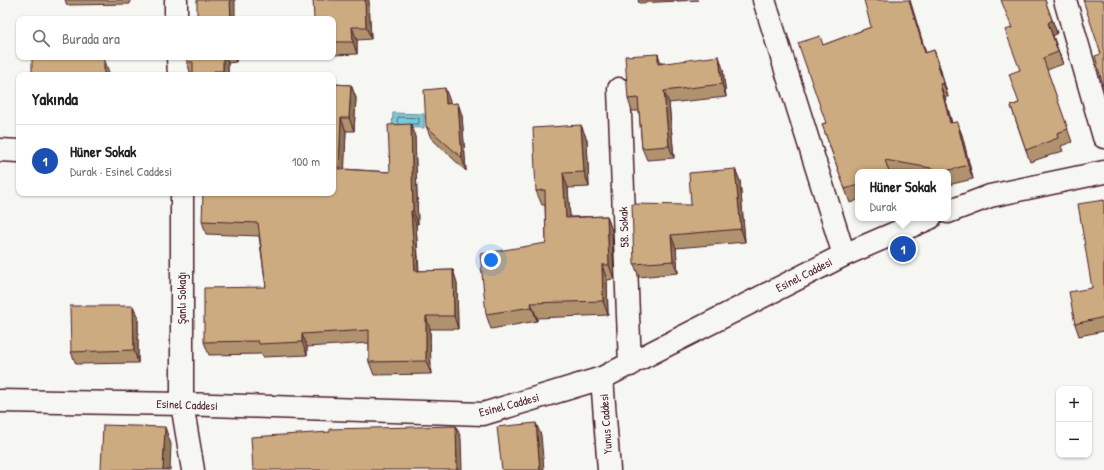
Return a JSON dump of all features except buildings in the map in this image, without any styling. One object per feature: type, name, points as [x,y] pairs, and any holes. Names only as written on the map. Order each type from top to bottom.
[{"type":"street","points":[[176,0],[176,16]]},
{"type":"street","points":[[764,0],[844,256]]},
{"type":"street","points":[[1065,0],[1104,137]]},
{"type":"street","points":[[178,60],[178,72]]},
{"type":"street","name":"58. Sokak","points":[[619,89],[630,365]]},
{"type":"street","points":[[0,150],[16,151]]},
{"type":"street","points":[[951,211],[990,196],[1104,172]]},
{"type":"street","name":"Şanlı Sokağı","points":[[182,196],[182,404],[193,470]]},
{"type":"street","name":"Esinel Caddesi","points":[[0,401],[182,404],[483,414],[602,378],[844,256],[923,221]]},
{"type":"street","name":"Yunus Caddesi","points":[[602,378],[609,470]]},
{"type":"water","points":[[393,113],[424,114],[424,128],[392,127]]},
{"type":"place","name":"Hüner Sokak","points":[[903,249]]}]
